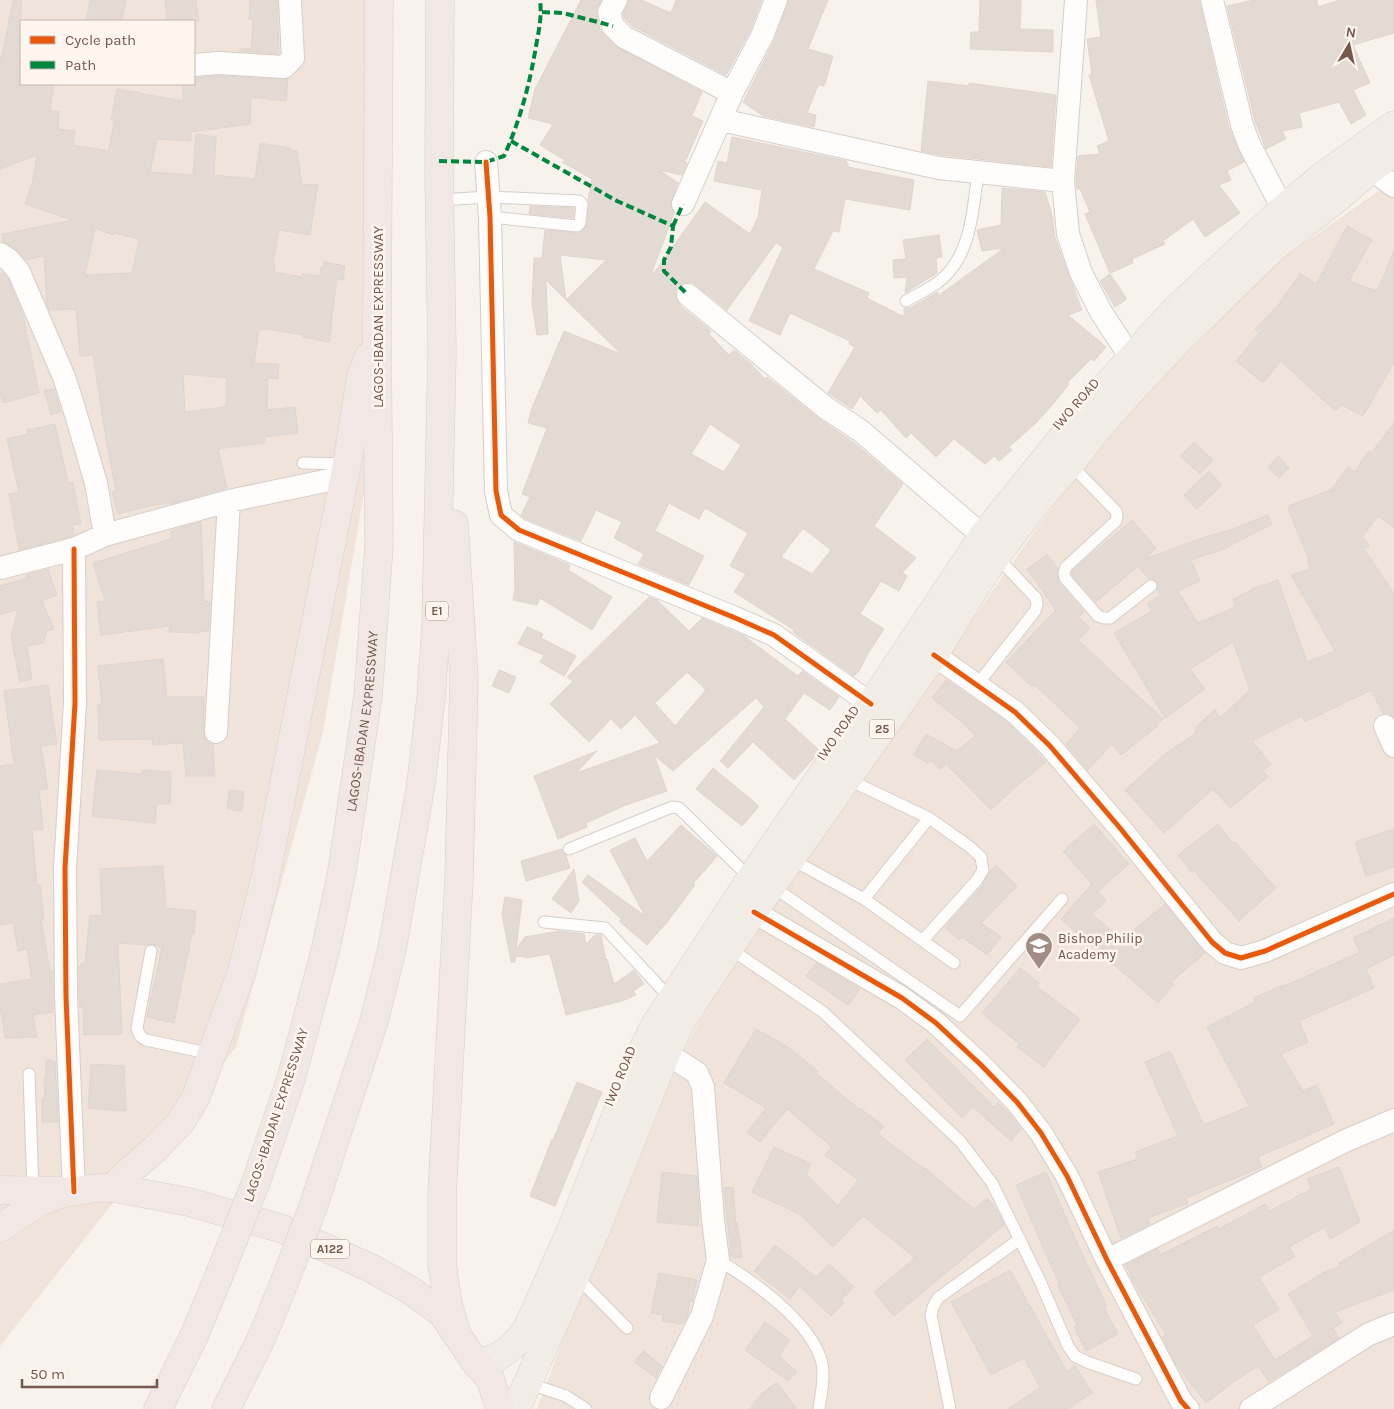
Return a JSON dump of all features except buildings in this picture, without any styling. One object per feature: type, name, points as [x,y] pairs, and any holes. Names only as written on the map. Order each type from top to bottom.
[{"type":"highway","name":"LAGOS-IBADAN EXPRESSWAY","points":[[158,1409],[194,1336],[257,1179],[291,1079],[326,948],[342,871],[368,696],[379,546],[377,330],[379,0]]},
{"type":"highway","name":"E1","points":[[226,1409],[262,1337],[313,1207],[374,1021],[392,949],[421,784],[431,698],[436,626],[442,352],[439,200],[440,0]]},
{"type":"highway","points":[[114,1188],[125,1175],[154,1150],[181,1122],[196,1097],[242,971],[265,880],[345,471],[361,377],[377,330]]},
{"type":"highway","points":[[442,352],[464,678],[459,879],[442,1195],[442,1264],[448,1304],[457,1335]]},
{"type":"highway","name":"A122","points":[[0,1228],[39,1202],[63,1194],[97,1188],[114,1188],[189,1202],[231,1212],[282,1228],[371,1268],[410,1290],[442,1313],[476,1363],[490,1378],[500,1409]]},
{"type":"highway","name":"A122","points":[[0,1190],[74,1192]]},
{"type":"main road","name":"IWO ROAD","points":[[476,1363],[496,1358],[502,1354],[513,1346],[526,1329],[571,1230],[640,1055],[671,999],[761,882],[871,704],[990,546],[1086,408],[1174,311],[1283,209],[1324,175],[1394,125]]},
{"type":"main road","name":"IWO ROAD","points":[[516,1409],[574,1275],[595,1232],[666,1053],[682,1020],[754,912],[761,882],[791,859],[934,655],[990,546],[1040,498],[1140,380],[1252,268],[1272,249],[1394,153]]},
{"type":"street","points":[[195,65],[218,63],[284,67],[293,58],[290,0]]},
{"type":"street","points":[[616,0],[609,12],[613,26],[624,37],[732,93]]},
{"type":"street","points":[[683,204],[732,93],[762,36],[776,0]]},
{"type":"street","points":[[1076,0],[1063,181],[1068,234],[1081,273],[1101,312],[1131,358]]},
{"type":"street","points":[[1212,0],[1242,125],[1249,144],[1283,209]]},
{"type":"street","points":[[721,120],[939,168],[1063,181]]},
{"type":"street","points":[[486,162],[490,207],[496,491],[501,515],[520,530],[774,635],[871,704]]},
{"type":"street","points":[[1372,169],[1394,186]]},
{"type":"street","points":[[0,254],[19,272],[64,377],[96,484],[105,535]]},
{"type":"street","points":[[688,295],[826,408],[861,432],[990,546]]},
{"type":"street","points":[[0,568],[74,548],[105,535],[345,471]]},
{"type":"street","points":[[216,732],[229,501]]},
{"type":"street","points":[[74,548],[75,703],[65,868],[66,997],[74,1192]]},
{"type":"street","points":[[934,655],[1015,712],[1050,746],[1120,828],[1212,942],[1225,953],[1241,958],[1265,951],[1394,894]]},
{"type":"street","points":[[754,912],[902,998],[936,1023],[1017,1102],[1041,1133],[1067,1176],[1181,1402],[1188,1409]]},
{"type":"street","points":[[661,1398],[702,1316],[718,1260],[713,1220],[703,1087],[697,1073],[666,1053]]},
{"type":"street","points":[[1108,1260],[1345,1141],[1394,1120]]},
{"type":"street","points":[[1250,1409],[1369,1334],[1394,1324]]},
{"type":"lane","points":[[906,301],[943,279],[960,256],[968,236],[978,172]]},
{"type":"lane","points":[[439,200],[490,207],[577,226],[580,223],[582,204],[579,201],[490,207]]},
{"type":"lane","points":[[303,464],[345,471]]},
{"type":"lane","points":[[1070,464],[1116,511],[1117,515],[1116,521],[1066,567],[1065,578],[1098,616],[1103,618],[1110,618],[1152,586]]},
{"type":"lane","points":[[977,685],[1036,611],[1037,605],[1036,598],[990,546]]},
{"type":"lane","points":[[847,779],[930,818],[981,857],[983,870],[968,892],[923,940]]},
{"type":"lane","points":[[569,849],[672,807],[679,808],[761,882],[960,1016],[1062,899]]},
{"type":"lane","points":[[864,899],[930,818]]},
{"type":"lane","points":[[791,859],[864,899],[954,962]]},
{"type":"lane","points":[[544,922],[605,928],[671,999]]},
{"type":"lane","points":[[729,948],[823,1012],[960,1141],[992,1183],[1040,1280],[1068,1346],[1075,1356],[1136,1379]]},
{"type":"lane","points":[[151,951],[137,1028],[140,1036],[146,1040],[212,1054]]},
{"type":"lane","points":[[29,1074],[33,1190]]},
{"type":"lane","points":[[950,1409],[931,1315],[933,1307],[938,1298],[1020,1239]]},
{"type":"lane","points":[[718,1260],[775,1300],[799,1323],[810,1338],[822,1365],[823,1375],[818,1409]]},
{"type":"lane","points":[[574,1275],[627,1328]]},
{"type":"lane","points":[[527,1384],[566,1396],[586,1409]]},
{"type":"shaded area","points":[[0,0],[390,0],[391,334],[323,732],[236,1047],[0,1346]]},
{"type":"shaded area","points":[[1394,180],[1394,1409],[537,1409],[641,1127],[709,1004],[780,885],[916,699],[1066,487],[1232,294]]},
{"type":"marked path","points":[[439,161],[486,162],[504,156],[520,116],[531,74],[540,23],[540,0]]},
{"type":"marked path","points":[[542,12],[563,13],[613,26]]},
{"type":"marked path","points":[[511,141],[617,201],[673,226],[671,247],[664,260],[664,271],[688,295]]},
{"type":"marked path","points":[[673,226],[683,204]]},
{"type":"cycle path","points":[[486,162],[490,217],[496,491],[501,515],[519,530],[774,635],[871,704]]},
{"type":"cycle path","points":[[74,549],[75,703],[65,868],[66,997],[74,1192]]},
{"type":"cycle path","points":[[934,655],[1015,712],[1050,746],[1120,828],[1212,942],[1225,953],[1241,958],[1265,951],[1394,894]]},
{"type":"cycle path","points":[[754,912],[902,998],[936,1023],[1017,1102],[1041,1133],[1067,1176],[1107,1260],[1181,1401],[1188,1409]]},
{"type":"place","name":"Bishop Philip Academy","points":[[1039,970]]}]
